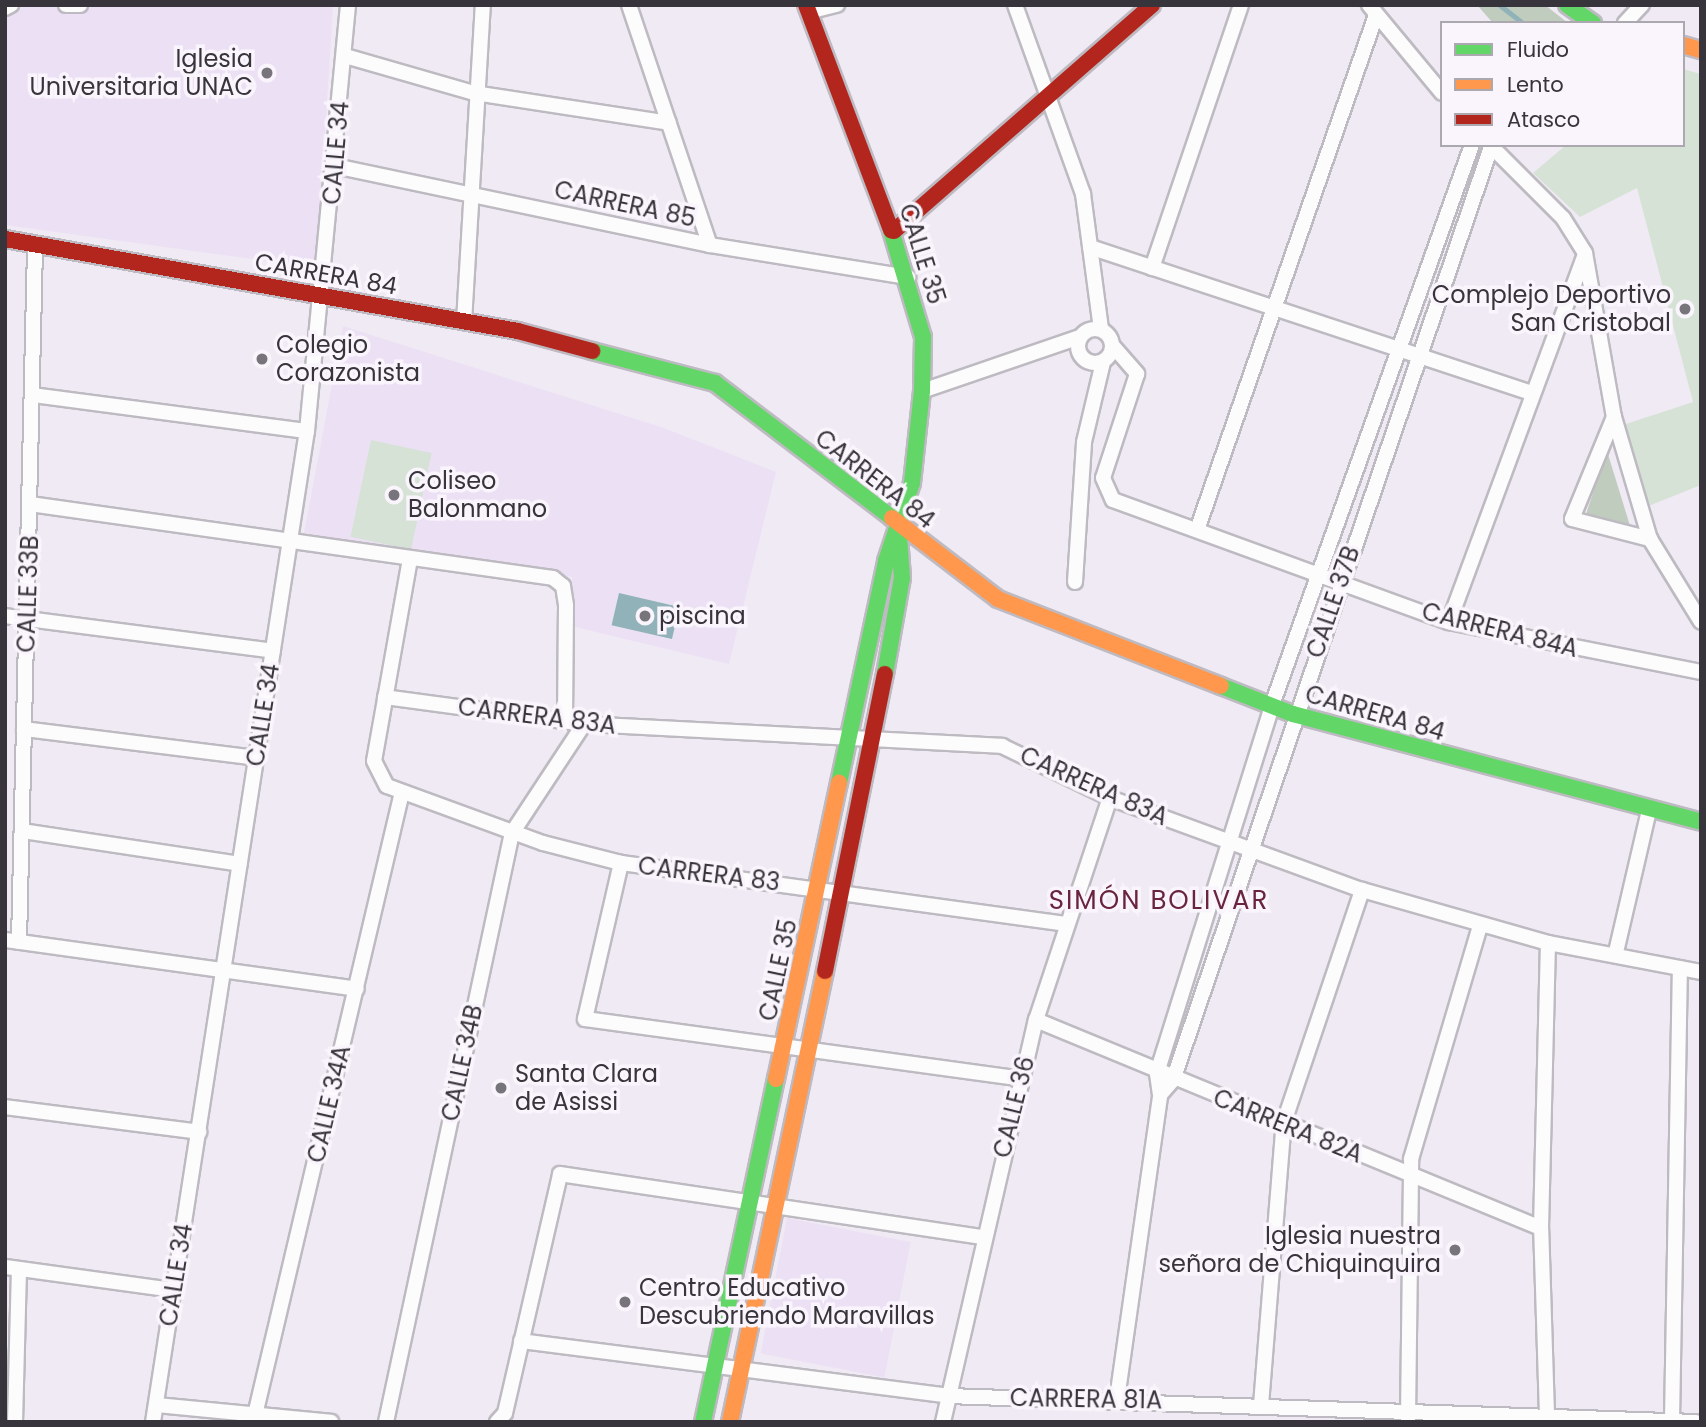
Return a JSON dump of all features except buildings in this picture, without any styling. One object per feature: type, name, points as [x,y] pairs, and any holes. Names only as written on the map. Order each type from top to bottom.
[{"type":"street","points":[[5,8],[11,5]]},
{"type":"street","points":[[66,5],[80,5]]},
{"type":"street","name":"CALLE 34","points":[[153,1422],[307,431],[325,297],[348,5]]},
{"type":"street","points":[[464,322],[467,192],[483,5]]},
{"type":"street","points":[[629,5],[710,245]]},
{"type":"street","points":[[807,8],[837,5]]},
{"type":"street","points":[[1015,5],[1050,94],[1083,194],[1101,329],[1113,346],[1103,362],[1084,442],[1075,582]]},
{"type":"street","points":[[894,231],[1152,5]]},
{"type":"street","points":[[1152,268],[1241,5]]},
{"type":"street","points":[[1567,5],[1590,21]]},
{"type":"street","points":[[1627,21],[1642,5]]},
{"type":"street","name":"CALLE 35","points":[[702,1422],[753,1202],[850,735],[898,528],[912,483],[922,391],[923,337],[908,276],[894,231],[807,8]]},
{"type":"street","points":[[1372,10],[1440,91]]},
{"type":"street","points":[[1197,530],[1372,10]]},
{"type":"street","points":[[345,56],[474,93],[669,123]]},
{"type":"street","name":"CALLE 37B","points":[[1118,1399],[1160,1095],[1157,1073],[1272,705],[1322,576],[1471,147]]},
{"type":"street","name":"CALLE 37B","points":[[1160,1095],[1173,1080],[1293,714],[1490,147]]},
{"type":"street","points":[[1491,147],[1563,218],[1585,253],[1614,417],[1650,538],[1701,622]]},
{"type":"street","name":"CARRERA 85","points":[[335,166],[710,245],[908,276]]},
{"type":"street","name":"CARRERA 84","points":[[5,239],[35,247],[581,345],[715,383],[898,528],[999,599],[1293,714],[1649,810],[1701,821]]},
{"type":"street","name":"CALLE 33B","points":[[12,941],[22,831],[35,247]]},
{"type":"street","points":[[1090,247],[1275,304],[1532,393]]},
{"type":"street","points":[[1450,622],[1585,253]]},
{"type":"street","points":[[922,391],[1101,329]]},
{"type":"street","points":[[1080,337],[1085,360],[1103,362]]},
{"type":"street","name":"CARRERA 84A","points":[[1113,346],[1136,368],[1103,478],[1108,496],[1450,622],[1701,672]]},
{"type":"street","points":[[33,394],[307,431]]},
{"type":"street","points":[[1614,417],[1572,519],[1650,538]]},
{"type":"street","points":[[30,504],[291,537],[410,559],[553,578],[563,586],[566,606],[565,722]]},
{"type":"street","name":"CALLE 35","points":[[730,1422],[805,1052],[874,736],[902,578],[898,528]]},
{"type":"street","points":[[385,697],[410,559]]},
{"type":"street","points":[[5,616],[273,651]]},
{"type":"street","name":"CARRERA 83A","points":[[385,697],[584,724],[874,736],[1021,751],[1110,798],[1362,890],[1480,926],[1548,943],[1616,952],[1701,972]]},
{"type":"street","name":"CARRERA 83","points":[[385,697],[373,766],[380,780],[402,792],[512,832],[621,863],[840,890],[1066,924]]},
{"type":"street","name":"CALLE 34B","points":[[386,1422],[512,832],[584,724]]},
{"type":"street","points":[[24,729],[257,758]]},
{"type":"street","name":"CALLE 34A","points":[[255,1415],[402,792]]},
{"type":"street","name":"CALLE 36","points":[[943,1422],[982,1237],[1036,1020],[1110,798]]},
{"type":"street","points":[[1616,952],[1649,810]]},
{"type":"street","points":[[22,831],[240,864]]},
{"type":"street","points":[[621,863],[585,1019],[805,1052],[1021,1079]]},
{"type":"street","points":[[1261,1405],[1284,1122],[1362,890]]},
{"type":"street","points":[[1408,1417],[1412,1159],[1480,926]]},
{"type":"street","points":[[12,941],[357,989]]},
{"type":"street","points":[[1547,1415],[1541,1228],[1548,943]]},
{"type":"street","points":[[1672,1421],[1680,968]]},
{"type":"street","name":"CARRERA 82A","points":[[1036,1020],[1173,1080],[1284,1122],[1412,1178],[1541,1228]]},
{"type":"street","points":[[5,1107],[199,1132]]},
{"type":"street","points":[[501,1417],[560,1174],[982,1237]]},
{"type":"street","points":[[15,1422],[12,1268],[174,1290]]},
{"type":"street","name":"CARRERA 81A","points":[[521,1342],[948,1396],[1261,1405],[1408,1417],[1547,1415],[1696,1422]]},
{"type":"street","points":[[156,1405],[331,1422]]},
{"type":"shaded area","points":[[5,5],[333,5],[317,268],[5,225]]},
{"type":"shaded area","name":"Complejo Deportivo San Cristobal","points":[[1685,70],[1701,74],[1701,485],[1646,507],[1623,425],[1693,402],[1637,188],[1580,217],[1533,173],[1564,147],[1685,147]]},
{"type":"shaded area","name":"Colegio Corazonista","points":[[343,326],[664,428],[776,472],[729,664],[571,626],[572,577],[304,533]]},
{"type":"shaded area","name":"Coliseo Balonmano","points":[[371,440],[432,453],[411,550],[350,537]]},
{"type":"shaded area","points":[[787,1218],[911,1242],[884,1378],[761,1353]]},
{"type":"green space","points":[[1477,5],[1545,5],[1565,21],[1491,21]]},
{"type":"green space","points":[[1607,451],[1631,529],[1584,520]]},
{"type":"water","name":"piscina","points":[[619,593],[679,607],[672,639],[612,625]]},
{"type":"waterway","points":[[1500,5],[1520,21]]},
{"type":"traffic: fast","points":[[1567,5],[1590,21]]},
{"type":"traffic: fast","points":[[839,783],[886,561],[912,483],[922,391],[923,337],[891,230]]},
{"type":"traffic: fast","points":[[592,351],[715,383],[892,518]]},
{"type":"traffic: fast","points":[[885,674],[902,578],[899,536]]},
{"type":"traffic: fast","points":[[1221,686],[1293,714],[1701,822]]},
{"type":"traffic: fast","points":[[703,1422],[776,1079]]},
{"type":"traffic: slow","points":[[1685,46],[1701,50]]},
{"type":"traffic: slow","points":[[892,518],[998,599],[1221,686]]},
{"type":"traffic: slow","points":[[776,1079],[839,783]]},
{"type":"traffic: slow","points":[[730,1422],[825,971]]},
{"type":"traffic: jam","points":[[806,5],[891,230]]},
{"type":"traffic: jam","points":[[894,231],[1152,5]]},
{"type":"traffic: jam","points":[[5,239],[518,331],[592,351]]},
{"type":"traffic: jam","points":[[825,971],[885,674]]},
{"type":"place","name":"Iglesia Universitaria UNAC","points":[[267,73]]},
{"type":"place","name":"Complejo Deportivo San Cristobal","points":[[1685,309]]},
{"type":"place","name":"Colegio Corazonista","points":[[262,359]]},
{"type":"place","name":"Coliseo Balonmano","points":[[394,495]]},
{"type":"place","name":"piscina","points":[[645,616]]},
{"type":"place","name":"Santa Clara de Asissi","points":[[501,1088]]},
{"type":"place","name":"Iglesia nuestra señora de Chiquinquira","points":[[1455,1250]]},
{"type":"place","name":"Centro Educativo Descubriendo Maravillas","points":[[625,1302]]},
{"type":"district","name":"SIMÓN BOLIVAR","points":[[1159,901]]}]
